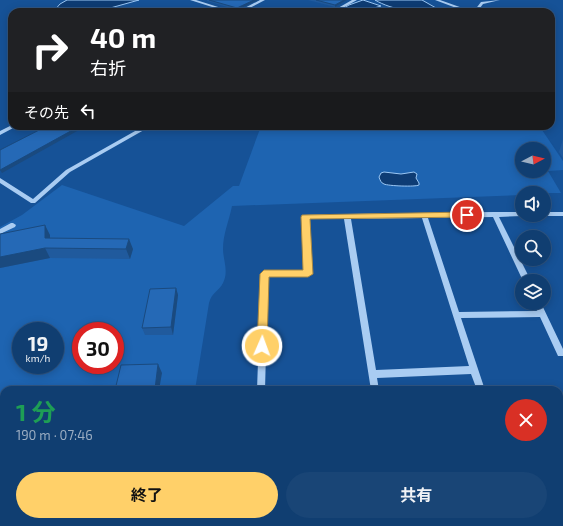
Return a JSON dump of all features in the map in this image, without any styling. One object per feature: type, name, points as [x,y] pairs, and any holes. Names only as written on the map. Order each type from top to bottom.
[{"type":"street","points":[[192,0],[219,8]]},
{"type":"street","points":[[247,8],[263,0]]},
{"type":"street","points":[[340,8],[355,0]]},
{"type":"street","points":[[437,0],[460,8]]},
{"type":"street","points":[[478,8],[482,3],[498,0]]},
{"type":"street","points":[[0,180],[33,202],[68,171],[141,130]]},
{"type":"street","points":[[495,214],[524,274]]},
{"type":"street","points":[[261,386],[264,274],[308,274],[305,217],[515,214]]},
{"type":"street","points":[[551,214],[563,214]]},
{"type":"street","points":[[348,216],[374,386]]},
{"type":"street","points":[[424,216],[480,386]]},
{"type":"street","points":[[0,232],[13,225]]},
{"type":"street","points":[[540,310],[562,354]]},
{"type":"street","points":[[456,315],[542,314]]},
{"type":"street","points":[[372,374],[474,370]]},
{"type":"shaded area","points":[[67,0],[139,0],[110,8],[56,8]]},
{"type":"shaded area","points":[[363,0],[381,6],[374,8],[344,8]]},
{"type":"shaded area","points":[[375,0],[422,0],[436,8],[394,8]]},
{"type":"shaded area","points":[[260,130],[542,130],[550,142],[515,142],[515,178],[551,178],[551,176],[561,193],[551,193],[551,186],[515,186],[515,195],[232,206],[223,243],[226,270],[225,279],[212,296],[209,303],[196,386],[0,386],[0,227],[22,215],[62,185],[184,226],[233,186],[239,186]]},
{"type":"shaded area","points":[[551,143],[563,161],[563,170],[551,171]]},
{"type":"shaded area","points":[[414,172],[417,174],[416,178],[419,185],[402,186],[384,184],[381,182],[379,177],[381,173],[401,174]]},
{"type":"building","points":[[209,0],[254,0],[237,8]]},
{"type":"building","points":[[316,0],[344,0],[335,5]]},
{"type":"building","points":[[39,130],[73,130],[0,170],[0,150]]},
{"type":"building","points":[[45,225],[45,238],[129,239],[126,249],[45,248],[0,257],[0,234]]},
{"type":"building","points":[[176,288],[171,327],[142,328],[150,289]]},
{"type":"building","points":[[158,364],[155,386],[116,386],[119,374],[124,374],[124,365]]},
{"type":"route","points":[[262,346],[264,274],[308,274],[305,217],[467,215]]}]
